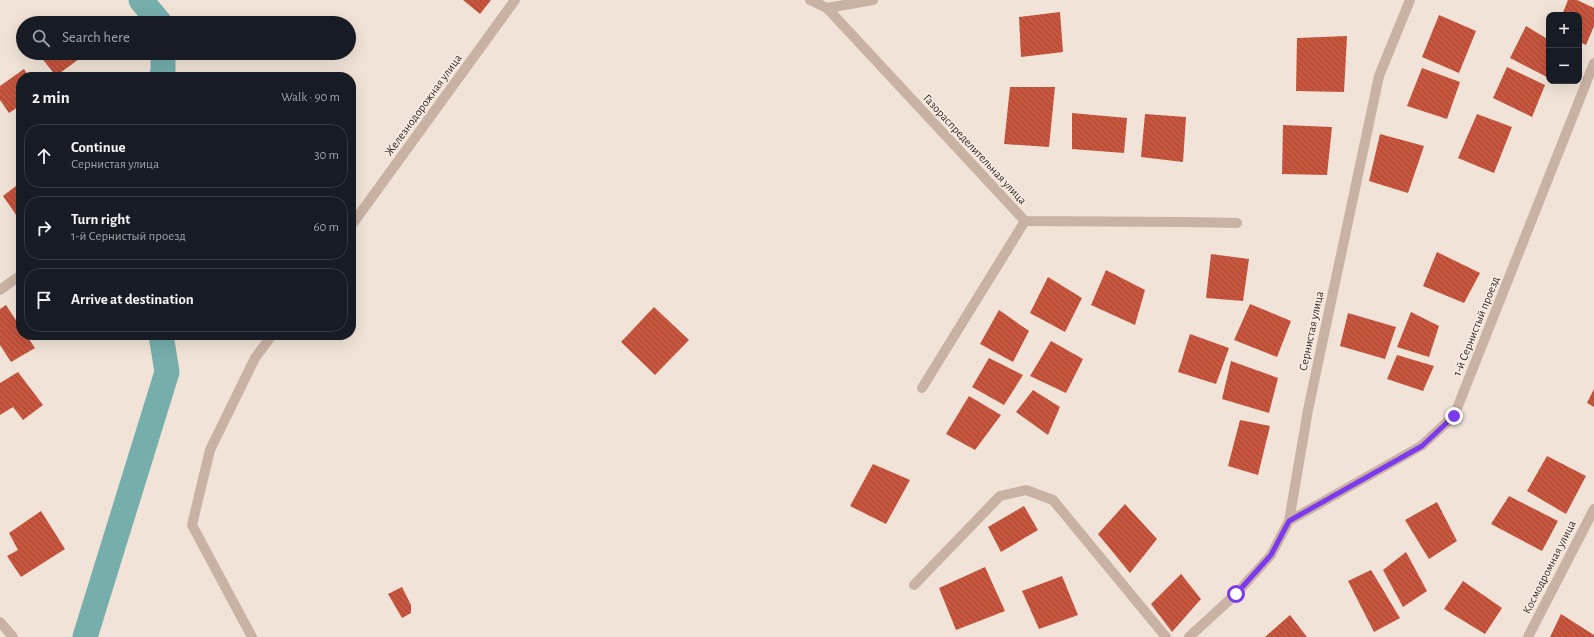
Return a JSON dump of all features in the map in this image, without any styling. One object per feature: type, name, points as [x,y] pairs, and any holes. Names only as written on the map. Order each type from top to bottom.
[{"type":"street","name":"Железнодорожная улица","points":[[356,219],[515,0]]},
{"type":"street","points":[[810,0],[827,8],[868,0]]},
{"type":"street","name":"Сернистая улица","points":[[1189,637],[1236,594],[1271,555],[1289,521],[1308,410],[1379,76],[1410,0]]},
{"type":"street","name":"Газораспределительная улица","points":[[827,8],[1025,221],[1237,223]]},
{"type":"street","name":"1-й Сернистый проезд","points":[[1289,521],[1422,446],[1454,416],[1594,63]]},
{"type":"street","points":[[922,388],[1025,221]]},
{"type":"street","points":[[0,290],[16,279]]},
{"type":"street","points":[[252,637],[192,525],[210,450],[255,358],[268,340]]},
{"type":"street","points":[[914,585],[1000,496],[1026,490],[1053,500],[1166,637]]},
{"type":"street","name":"Космодромная улица","points":[[1528,637],[1594,509]]},
{"type":"street","points":[[0,622],[13,637]]},
{"type":"building","points":[[463,0],[491,0],[480,14]]},
{"type":"building","points":[[1568,0],[1577,0],[1594,8],[1594,26],[1586,45],[1582,43],[1582,12],[1563,12]]},
{"type":"building","points":[[1060,12],[1063,52],[1021,57],[1019,17]]},
{"type":"building","points":[[1439,15],[1476,31],[1459,73],[1422,57]]},
{"type":"building","points":[[1526,26],[1546,38],[1546,76],[1510,58]]},
{"type":"building","points":[[1347,36],[1344,92],[1296,91],[1297,38]]},
{"type":"building","points":[[43,60],[78,60],[61,72],[53,72]]},
{"type":"building","points":[[1507,67],[1545,85],[1532,117],[1493,98]]},
{"type":"building","points":[[1422,68],[1460,82],[1447,119],[1407,106]]},
{"type":"building","points":[[16,75],[16,108],[9,113],[0,100],[0,86]]},
{"type":"building","points":[[1010,87],[1055,87],[1049,147],[1004,144]]},
{"type":"building","points":[[1072,113],[1127,118],[1124,153],[1072,149]]},
{"type":"building","points":[[1145,114],[1186,117],[1183,162],[1141,157]]},
{"type":"building","points":[[1477,114],[1512,127],[1494,173],[1458,158]]},
{"type":"building","points":[[1283,125],[1332,127],[1327,175],[1282,174]]},
{"type":"building","points":[[1380,134],[1424,146],[1408,193],[1369,181]]},
{"type":"building","points":[[16,186],[16,215],[3,196]]},
{"type":"building","points":[[1437,252],[1480,273],[1464,303],[1423,286]]},
{"type":"building","points":[[1211,254],[1249,259],[1243,301],[1206,298]]},
{"type":"building","points":[[1106,270],[1145,290],[1135,325],[1091,305]]},
{"type":"building","points":[[1048,277],[1082,298],[1065,332],[1030,313]]},
{"type":"building","points":[[1250,304],[1291,321],[1277,357],[1234,340]]},
{"type":"building","points":[[6,305],[16,320],[16,340],[29,340],[35,348],[11,362],[0,345],[0,309]]},
{"type":"building","points":[[654,307],[689,340],[655,375],[621,342]]},
{"type":"building","points":[[999,310],[1029,331],[1013,362],[980,344]]},
{"type":"building","points":[[1411,312],[1439,326],[1429,357],[1397,347]]},
{"type":"building","points":[[1348,313],[1396,327],[1385,359],[1340,346]]},
{"type":"building","points":[[1190,334],[1229,348],[1216,384],[1178,372]]},
{"type":"building","points":[[1051,341],[1083,359],[1066,393],[1030,376]]},
{"type":"building","points":[[1397,355],[1434,366],[1423,391],[1387,379]]},
{"type":"building","points":[[989,358],[1023,375],[1004,405],[972,387]]},
{"type":"building","points":[[1231,361],[1278,378],[1269,413],[1222,399]]},
{"type":"building","points":[[18,372],[43,405],[23,420],[13,407],[0,415],[0,383]]},
{"type":"building","points":[[1594,389],[1594,407],[1587,403]]},
{"type":"building","points":[[1033,390],[1060,407],[1048,435],[1016,412]]},
{"type":"building","points":[[969,396],[1001,415],[975,450],[946,434]]},
{"type":"building","points":[[1240,420],[1270,426],[1258,475],[1228,466]]},
{"type":"building","points":[[1547,456],[1586,476],[1566,514],[1527,491]]},
{"type":"building","points":[[873,464],[910,480],[886,524],[850,506]]},
{"type":"building","points":[[1509,496],[1558,521],[1542,551],[1491,524]]},
{"type":"building","points":[[1437,502],[1457,541],[1429,559],[1405,520]]},
{"type":"building","points":[[1125,504],[1157,539],[1130,573],[1098,534]]},
{"type":"building","points":[[1024,506],[1038,530],[1001,552],[988,527]]},
{"type":"building","points":[[41,511],[65,549],[21,577],[7,556],[18,550],[9,533]]},
{"type":"building","points":[[1406,552],[1427,591],[1403,607],[1383,570]]},
{"type":"building","points":[[985,567],[1005,611],[956,630],[939,588]]},
{"type":"building","points":[[1371,570],[1400,618],[1374,632],[1348,581]]},
{"type":"building","points":[[1181,574],[1201,599],[1172,632],[1151,604]]},
{"type":"building","points":[[1062,576],[1078,615],[1039,629],[1022,591]]},
{"type":"building","points":[[1463,581],[1502,608],[1485,634],[1444,609]]},
{"type":"building","points":[[402,587],[411,605],[411,613],[402,618],[388,594]]},
{"type":"building","points":[[1561,614],[1594,635],[1594,637],[1550,637]]},
{"type":"building","points":[[1290,615],[1307,637],[1265,637]]},
{"type":"waterway","points":[[141,0],[154,16]]},
{"type":"waterway","points":[[163,60],[163,72]]},
{"type":"waterway","points":[[85,637],[167,372],[162,340]]},
{"type":"route","points":[[1236,594],[1271,555],[1289,521],[1422,446],[1454,416]]}]
